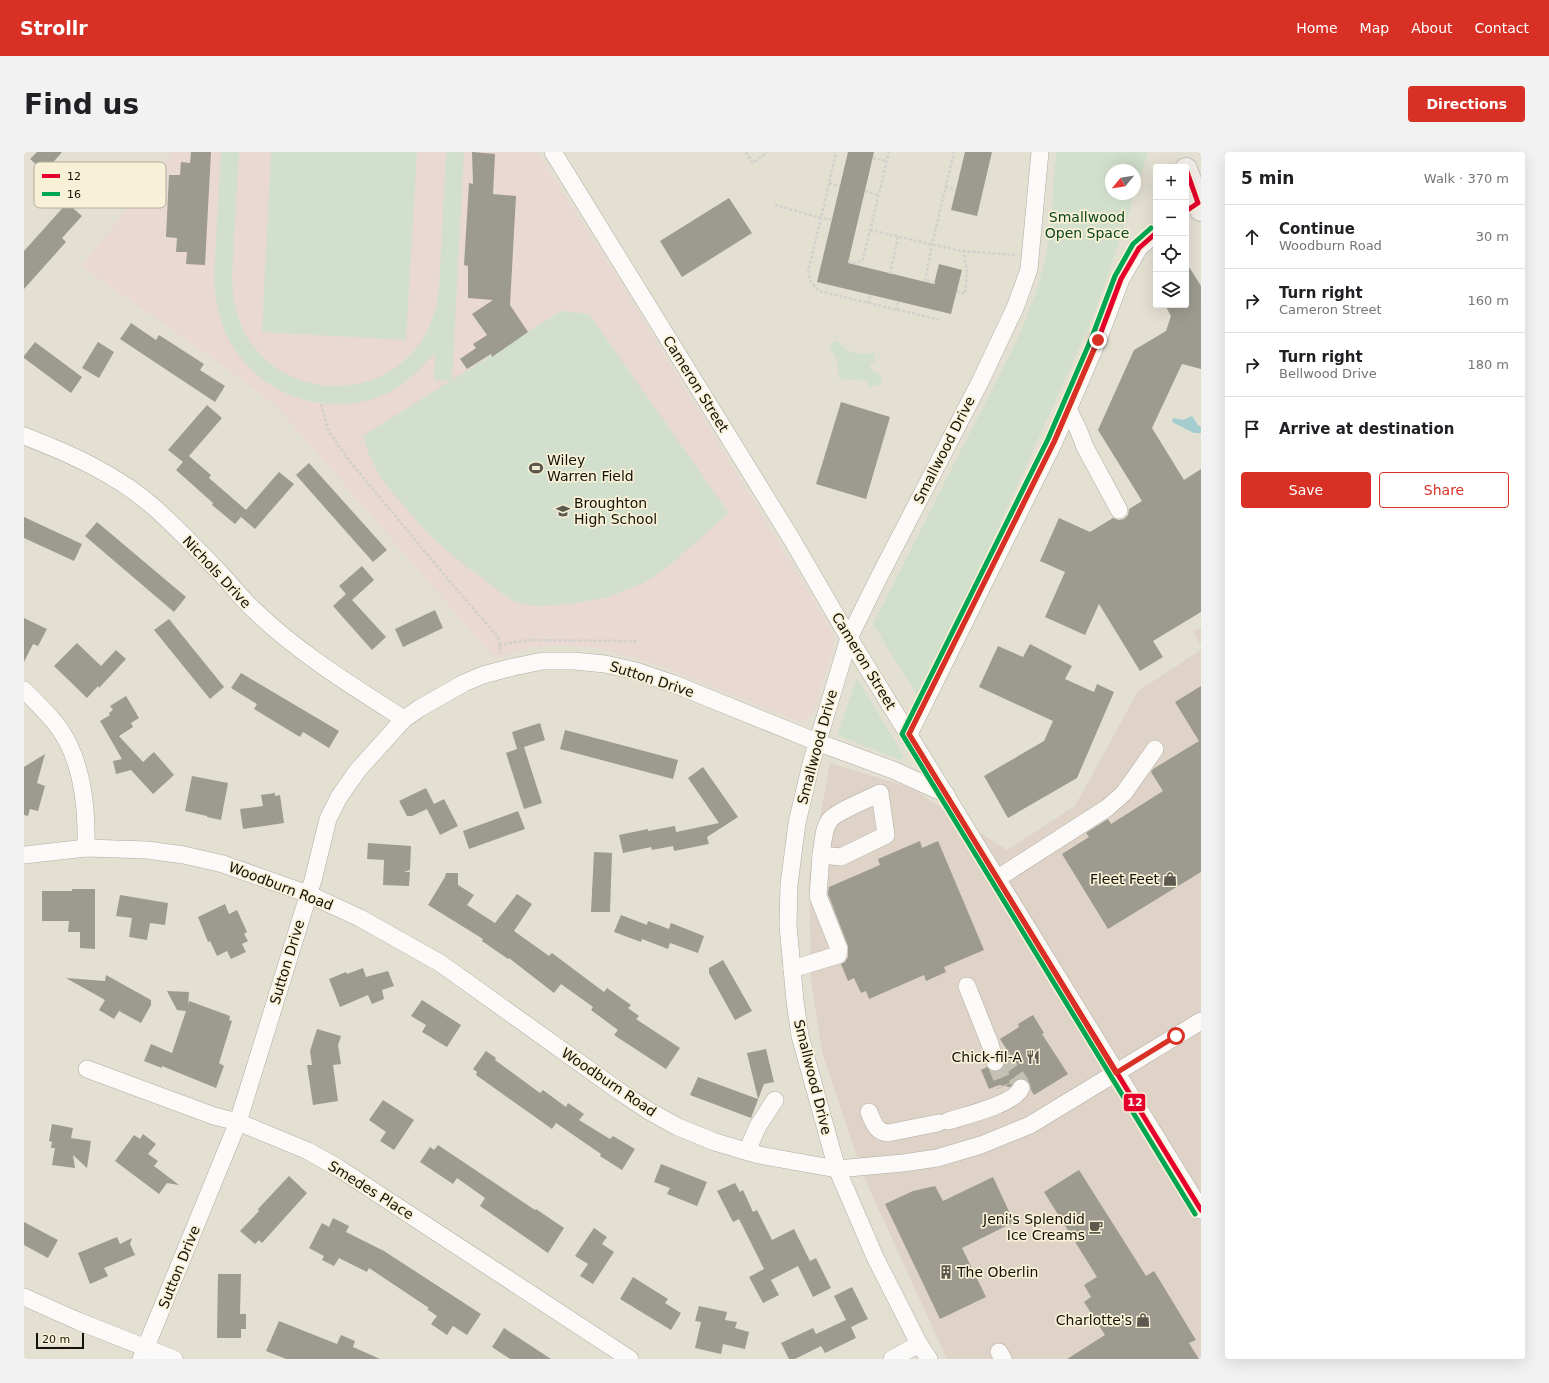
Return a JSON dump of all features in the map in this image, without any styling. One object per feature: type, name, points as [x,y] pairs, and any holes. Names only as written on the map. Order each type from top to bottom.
[{"type":"main road","points":[[1181,152],[1185,164]]},
{"type":"main road","points":[[1189,181],[1195,208]]},
{"type":"street","name":"Cameron Street","points":[[553,152],[791,538],[849,638],[1201,1210]]},
{"type":"street","name":"Smallwood Drive","points":[[928,1359],[875,1257],[837,1169],[800,1036],[795,1001],[788,925],[789,885],[797,823],[817,742],[849,638],[980,382],[1015,308],[1029,269],[1040,152]]},
{"type":"street","points":[[909,734],[1054,442],[1098,340],[1121,279],[1139,248],[1153,236]]},
{"type":"street","points":[[1068,409],[1085,447],[1119,510]]},
{"type":"street","name":"Nichols Drive","points":[[24,436],[63,450],[113,477],[133,491],[160,513],[190,542],[254,611],[290,642],[324,668],[404,719]]},
{"type":"street","points":[[1054,442],[1072,443],[1085,447]]},
{"type":"street","name":"Sutton Drive","points":[[144,1354],[238,1122],[308,894],[328,819],[348,783],[369,756],[404,719],[436,698],[464,683],[483,675],[504,669],[543,661],[574,660],[605,664],[636,671],[674,684],[817,742],[893,770],[946,794]]},
{"type":"street","points":[[24,690],[50,716],[62,732],[71,749],[80,777],[84,802],[87,832],[86,848]]},
{"type":"street","points":[[998,878],[1107,808],[1124,793],[1155,749]]},
{"type":"street","points":[[792,969],[838,955],[839,949],[818,896],[821,854],[825,829],[829,820],[846,809],[884,790],[893,770]]},
{"type":"street","points":[[821,854],[841,857],[886,835],[880,793]]},
{"type":"street","name":"Woodburn Road","points":[[24,855],[86,848],[147,850],[184,855],[223,864],[308,894],[360,918],[440,963],[649,1111],[678,1127],[715,1142],[759,1155],[837,1169],[919,1161],[937,1158],[981,1145],[1030,1125],[1201,1021]]},
{"type":"street","points":[[967,986],[995,1054]]},
{"type":"street","name":"Smedes Place","points":[[87,1069],[214,1116],[238,1122],[308,1151],[340,1169],[630,1359]]},
{"type":"street","points":[[870,1112],[876,1127],[882,1133],[888,1133],[943,1122],[988,1109],[1012,1091]]},
{"type":"street","points":[[747,1151],[761,1120],[775,1100]]},
{"type":"street","points":[[24,1297],[144,1354],[174,1359]]},
{"type":"street","points":[[892,1359],[919,1344]]},
{"type":"path","points":[[746,152],[752,163],[767,152]]},
{"type":"path","points":[[836,152],[822,218],[808,272],[811,282],[819,291],[940,320]]},
{"type":"path","points":[[848,261],[857,263],[863,260],[889,152]]},
{"type":"path","points":[[935,283],[925,280],[954,152]]},
{"type":"path","points":[[873,158],[887,161]]},
{"type":"path","points":[[829,183],[840,186]]},
{"type":"path","points":[[946,186],[956,190]]},
{"type":"path","points":[[865,192],[879,195]]},
{"type":"path","points":[[775,205],[832,220]]},
{"type":"path","points":[[870,230],[964,251],[1017,255]]},
{"type":"path","points":[[890,274],[898,236]]},
{"type":"path","points":[[957,291],[965,294],[967,272],[964,251]]},
{"type":"path","points":[[868,303],[870,295]]},
{"type":"path","points":[[896,310],[898,301]]},
{"type":"path","points":[[321,404],[329,432],[351,463],[498,637],[504,669]]},
{"type":"path","points":[[499,645],[527,640],[637,641]]},
{"type":"shaded area","name":"Broughton High School","points":[[171,152],[537,152],[619,280],[834,634],[833,649],[813,712],[807,719],[798,721],[659,665],[597,648],[563,645],[530,647],[495,659],[278,408],[229,370],[81,266],[129,208],[166,208],[166,162]]},
{"type":"shaded area","points":[[1201,627],[1201,645],[1193,632]]},
{"type":"shaded area","points":[[1201,650],[1201,1359],[947,1359],[863,1175],[822,1052],[811,980],[809,877],[830,763],[911,788],[1007,850],[1075,806],[1138,691]]},
{"type":"green space","name":"Wiley Warren Field","points":[[221,152],[239,152],[232,277],[235,307],[241,325],[257,350],[278,369],[303,381],[330,386],[357,384],[383,375],[406,359],[428,330],[437,301],[439,289],[446,152],[464,152],[452,380],[561,311],[589,314],[729,513],[664,570],[642,584],[608,597],[572,604],[535,606],[514,602],[457,559],[427,533],[382,480],[369,455],[363,436],[450,381],[434,380],[435,353],[412,377],[392,391],[361,402],[337,404],[314,402],[292,396],[271,385],[253,371],[237,353],[222,325],[214,283]]},
{"type":"green space","points":[[271,152],[417,152],[406,340],[262,332]]},
{"type":"green space","name":"Smallwood Open Space","points":[[1056,152],[1148,152],[1141,174],[1141,164],[1105,164],[1105,200],[1132,200],[1109,273],[1092,319],[991,544],[918,697],[873,624],[1014,346],[1030,309],[1039,283],[1048,244]]},
{"type":"green space","points":[[835,341],[838,341],[845,349],[853,353],[874,353],[875,361],[870,365],[871,371],[878,373],[882,379],[881,384],[869,387],[867,382],[862,380],[846,380],[838,377],[838,363],[830,346]]},
{"type":"green space","points":[[857,678],[904,757],[900,760],[837,735]]},
{"type":"water","points":[[1192,416],[1201,427],[1201,433],[1194,433],[1172,422],[1173,418],[1183,420]]},
{"type":"building","points":[[37,152],[62,152],[53,162],[34,162],[30,159]]},
{"type":"building","points":[[191,152],[211,152],[205,265],[186,264],[187,252],[176,252],[177,238],[166,237],[169,175],[180,175],[181,162],[190,163]]},
{"type":"building","points":[[472,152],[495,154],[493,194],[516,196],[510,305],[528,332],[492,357],[491,354],[467,369],[460,359],[476,348],[473,344],[487,335],[472,314],[493,300],[468,298],[468,266],[464,265],[469,183],[473,184]]},
{"type":"building","points":[[848,152],[874,152],[848,263],[934,284],[939,264],[962,270],[951,314],[817,282]]},
{"type":"building","points":[[965,152],[992,152],[977,216],[951,210]]},
{"type":"building","points":[[729,198],[752,233],[682,277],[660,241]]},
{"type":"building","points":[[63,208],[73,208],[82,216],[62,238],[66,242],[24,289],[24,251]]},
{"type":"building","points":[[1189,267],[1201,286],[1201,369],[1182,364],[1152,428],[1184,480],[1201,469],[1201,612],[1153,641],[1163,657],[1140,671],[1099,604],[1085,635],[1045,617],[1065,572],[1040,561],[1059,518],[1090,532],[1113,518],[1119,520],[1124,519],[1128,515],[1129,509],[1142,501],[1098,430],[1134,350],[1166,331],[1171,316],[1167,308],[1189,308]]},
{"type":"building","points":[[131,323],[156,340],[159,335],[204,364],[200,370],[225,386],[215,402],[120,339]]},
{"type":"building","points":[[35,342],[82,377],[71,393],[24,358]]},
{"type":"building","points":[[98,342],[114,352],[99,378],[82,368]]},
{"type":"building","points":[[841,402],[890,417],[866,499],[816,484]]},
{"type":"building","points":[[207,405],[222,418],[189,456],[211,475],[209,478],[246,510],[279,472],[294,484],[255,529],[241,517],[235,524],[212,505],[213,503],[176,470],[183,462],[168,450]]},
{"type":"building","points":[[309,463],[387,550],[373,562],[296,475]]},
{"type":"building","points":[[24,517],[82,544],[74,561],[24,538]]},
{"type":"building","points":[[97,522],[186,597],[174,612],[85,536]]},
{"type":"building","points":[[362,566],[374,580],[352,600],[386,637],[372,650],[333,606],[346,594],[339,586]]},
{"type":"building","points":[[435,610],[443,628],[403,647],[395,629]]},
{"type":"building","points":[[24,618],[47,629],[38,646],[33,644],[24,662]]},
{"type":"building","points":[[169,619],[224,687],[210,699],[154,630]]},
{"type":"building","points":[[77,643],[101,666],[116,650],[126,659],[99,688],[98,686],[87,698],[54,666]]},
{"type":"building","points":[[1030,644],[1072,666],[1065,679],[1094,692],[1097,684],[1114,692],[1077,778],[1008,818],[984,776],[1044,741],[1053,721],[979,687],[998,646],[1023,657]]},
{"type":"building","points":[[241,673],[339,731],[329,748],[303,732],[300,737],[254,709],[257,704],[231,688]]},
{"type":"building","points":[[1201,686],[1201,872],[1108,929],[1062,854],[1089,837],[1086,833],[1108,819],[1111,824],[1163,791],[1151,772],[1153,769],[1199,741],[1175,702]]},
{"type":"building","points":[[126,696],[139,718],[131,723],[133,727],[119,736],[143,762],[154,752],[174,775],[153,794],[131,770],[116,774],[113,761],[122,759],[100,721],[110,715],[109,713],[113,710],[110,706]]},
{"type":"building","points":[[540,723],[545,740],[524,747],[542,803],[524,809],[506,753],[517,749],[512,732]]},
{"type":"building","points":[[565,730],[678,760],[673,779],[560,749]]},
{"type":"building","points":[[45,754],[37,783],[45,786],[38,811],[30,809],[28,816],[24,815],[24,767]]},
{"type":"building","points":[[703,767],[738,817],[707,837],[709,844],[674,851],[673,846],[652,850],[651,847],[623,853],[619,835],[648,829],[648,831],[675,826],[676,832],[719,823],[688,778]]},
{"type":"building","points":[[192,776],[228,783],[221,820],[185,811]]},
{"type":"building","points":[[426,788],[434,804],[444,799],[458,826],[440,835],[427,809],[412,816],[407,816],[399,801]]},
{"type":"building","points":[[275,793],[275,796],[280,795],[284,823],[243,829],[240,809],[263,806],[261,795]]},
{"type":"building","points":[[518,811],[525,829],[469,849],[463,831]]},
{"type":"building","points":[[920,841],[922,848],[938,841],[984,950],[944,967],[946,972],[926,981],[924,975],[869,999],[866,991],[861,993],[854,978],[848,981],[841,964],[845,962],[848,957],[848,946],[828,894],[829,887],[880,865],[878,859]]},
{"type":"building","points":[[368,843],[411,846],[410,870],[404,872],[410,872],[409,886],[383,885],[384,860],[367,859]]},
{"type":"building","points":[[594,852],[612,853],[610,912],[591,912]]},
{"type":"building","points":[[446,873],[458,873],[458,885],[474,895],[467,905],[495,923],[517,894],[532,904],[514,931],[549,956],[552,953],[604,992],[607,988],[631,1005],[628,1008],[639,1016],[636,1019],[680,1048],[666,1069],[614,1035],[618,1030],[591,1010],[593,1007],[561,984],[554,993],[509,958],[508,959],[482,941],[483,939],[428,905]]},
{"type":"building","points":[[72,889],[95,889],[95,949],[80,948],[80,932],[68,932],[69,921],[42,921],[42,891],[72,891]]},
{"type":"building","points":[[120,895],[168,903],[165,925],[150,923],[147,940],[129,937],[132,918],[116,916]]},
{"type":"building","points":[[225,904],[229,914],[237,910],[247,932],[244,934],[248,941],[242,944],[246,952],[231,959],[227,951],[217,956],[210,941],[208,942],[198,917]]},
{"type":"building","points":[[621,915],[647,925],[648,921],[669,929],[671,923],[704,936],[698,953],[670,943],[668,949],[642,939],[641,942],[614,932]]},
{"type":"building","points":[[723,960],[752,1011],[735,1020],[709,973],[709,968]]},
{"type":"building","points":[[363,968],[366,977],[388,971],[394,986],[382,990],[384,999],[372,1004],[368,995],[340,1007],[329,979],[346,972],[347,974]]},
{"type":"building","points":[[106,975],[151,1000],[151,1005],[141,1023],[119,1011],[114,1019],[99,1010],[105,1000],[66,978],[105,981]]},
{"type":"building","points":[[167,991],[189,992],[188,1006],[189,1001],[230,1016],[229,1020],[232,1021],[219,1063],[224,1066],[216,1088],[162,1066],[162,1068],[144,1061],[151,1044],[172,1053],[186,1011],[177,1010]]},
{"type":"building","points":[[422,1000],[461,1025],[447,1047],[422,1032],[426,1025],[411,1016]]},
{"type":"building","name":"Chick-fil-A","points":[[1033,1015],[1044,1033],[1042,1034],[1068,1074],[1034,1095],[1030,1084],[1027,1080],[1022,1078],[1017,1079],[1010,1087],[999,1085],[989,1089],[981,1070],[987,1067],[992,1072],[997,1072],[1002,1069],[1005,1064],[1003,1054],[1007,1050],[1000,1039],[1019,1027],[1018,1024]]},
{"type":"building","points":[[317,1029],[341,1036],[338,1045],[341,1064],[333,1065],[338,1101],[313,1105],[307,1065],[312,1065],[310,1051]]},
{"type":"building","points":[[766,1049],[774,1082],[764,1084],[751,1118],[690,1095],[698,1077],[758,1099],[747,1053]]},
{"type":"building","points":[[486,1051],[496,1058],[495,1060],[540,1093],[543,1090],[566,1107],[568,1103],[584,1114],[579,1120],[610,1139],[613,1136],[635,1149],[622,1170],[600,1156],[601,1154],[556,1123],[552,1129],[476,1075],[477,1072],[473,1069]]},
{"type":"building","points":[[383,1100],[414,1120],[394,1150],[380,1141],[386,1132],[369,1120]]},
{"type":"building","points":[[52,1124],[73,1128],[71,1138],[91,1141],[87,1168],[73,1155],[75,1168],[52,1165],[55,1148],[51,1148],[52,1142],[49,1141]]},
{"type":"building","points":[[143,1134],[156,1144],[148,1154],[158,1161],[154,1166],[179,1185],[167,1183],[159,1194],[115,1161],[134,1135],[140,1139]]},
{"type":"building","points":[[438,1145],[564,1228],[548,1253],[480,1206],[485,1198],[457,1178],[453,1184],[420,1162],[430,1147],[434,1150]]},
{"type":"building","points":[[661,1164],[707,1182],[697,1206],[667,1194],[670,1188],[654,1182]]},
{"type":"building","points":[[1079,1170],[1146,1276],[1154,1271],[1196,1340],[1189,1343],[1199,1359],[1067,1359],[1105,1335],[1084,1302],[1091,1297],[1084,1285],[1097,1277],[1044,1192]]},
{"type":"building","points":[[289,1176],[307,1193],[262,1243],[259,1240],[255,1244],[240,1231]]},
{"type":"building","name":"The Oberlin","points":[[993,1177],[1014,1222],[962,1248],[986,1297],[940,1319],[885,1204],[913,1191],[935,1186],[943,1201]]},
{"type":"building","points":[[735,1183],[740,1192],[743,1190],[753,1212],[757,1210],[772,1240],[794,1229],[810,1261],[816,1258],[831,1288],[813,1297],[798,1266],[771,1280],[779,1295],[763,1303],[749,1277],[764,1269],[739,1219],[733,1222],[717,1191]]},
{"type":"building","points":[[333,1218],[349,1226],[346,1232],[384,1251],[481,1314],[467,1335],[453,1326],[447,1335],[431,1324],[437,1316],[427,1309],[429,1308],[369,1268],[367,1272],[339,1258],[334,1266],[322,1260],[324,1256],[309,1248],[322,1223],[329,1227]]},
{"type":"building","points":[[24,1222],[58,1240],[48,1258],[24,1245]]},
{"type":"building","points":[[594,1228],[607,1237],[602,1244],[614,1252],[593,1284],[580,1276],[588,1264],[575,1256]]},
{"type":"building","points":[[117,1237],[120,1244],[132,1238],[130,1244],[135,1255],[104,1268],[108,1276],[90,1284],[78,1253]]},
{"type":"building","points":[[218,1274],[241,1274],[240,1314],[246,1314],[246,1329],[241,1329],[241,1338],[217,1338]]},
{"type":"building","points":[[633,1277],[668,1299],[665,1303],[681,1313],[671,1330],[620,1299]]},
{"type":"building","points":[[852,1287],[868,1319],[851,1327],[856,1338],[825,1353],[821,1346],[795,1359],[789,1359],[781,1343],[813,1328],[816,1334],[846,1320],[834,1296]]},
{"type":"building","points":[[699,1306],[727,1312],[725,1320],[737,1322],[735,1328],[749,1332],[745,1349],[723,1344],[721,1354],[695,1348],[701,1322],[695,1321]]},
{"type":"building","points":[[279,1321],[337,1344],[341,1335],[355,1341],[353,1347],[380,1359],[286,1359],[266,1351]]},
{"type":"building","points":[[504,1328],[551,1359],[510,1359],[492,1347]]},
{"type":"tunnel","points":[[1001,1056],[1020,1082],[1021,1088]]},
{"type":"tunnel","points":[[995,1062],[1005,1086]]},
{"type":"transit line","name":"12","points":[[1189,178],[1198,203],[1189,209]]},
{"type":"transit line","name":"16","points":[[1151,228],[1133,244],[1115,276],[1092,337],[1048,439],[902,734],[1195,1214]]},
{"type":"transit line","name":"12","points":[[1153,236],[1139,248],[1121,279],[1098,340],[1054,442],[909,734],[1201,1210]]},
{"type":"place","name":"Wiley Warren Field","points":[[536,468]]},
{"type":"place","name":"Broughton High School","points":[[563,511]]},
{"type":"place","name":"Fleet Feet","points":[[1170,879]]},
{"type":"place","name":"Chick-fil-A","points":[[1033,1057]]},
{"type":"place","name":"Jeni's Splendid Ice Creams","points":[[1096,1227]]},
{"type":"place","name":"The Oberlin","points":[[946,1272]]},
{"type":"place","name":"Charlotte's","points":[[1143,1320]]},
{"type":"route","points":[[1098,340],[1054,442],[909,734],[1116,1073],[1176,1036]]}]
